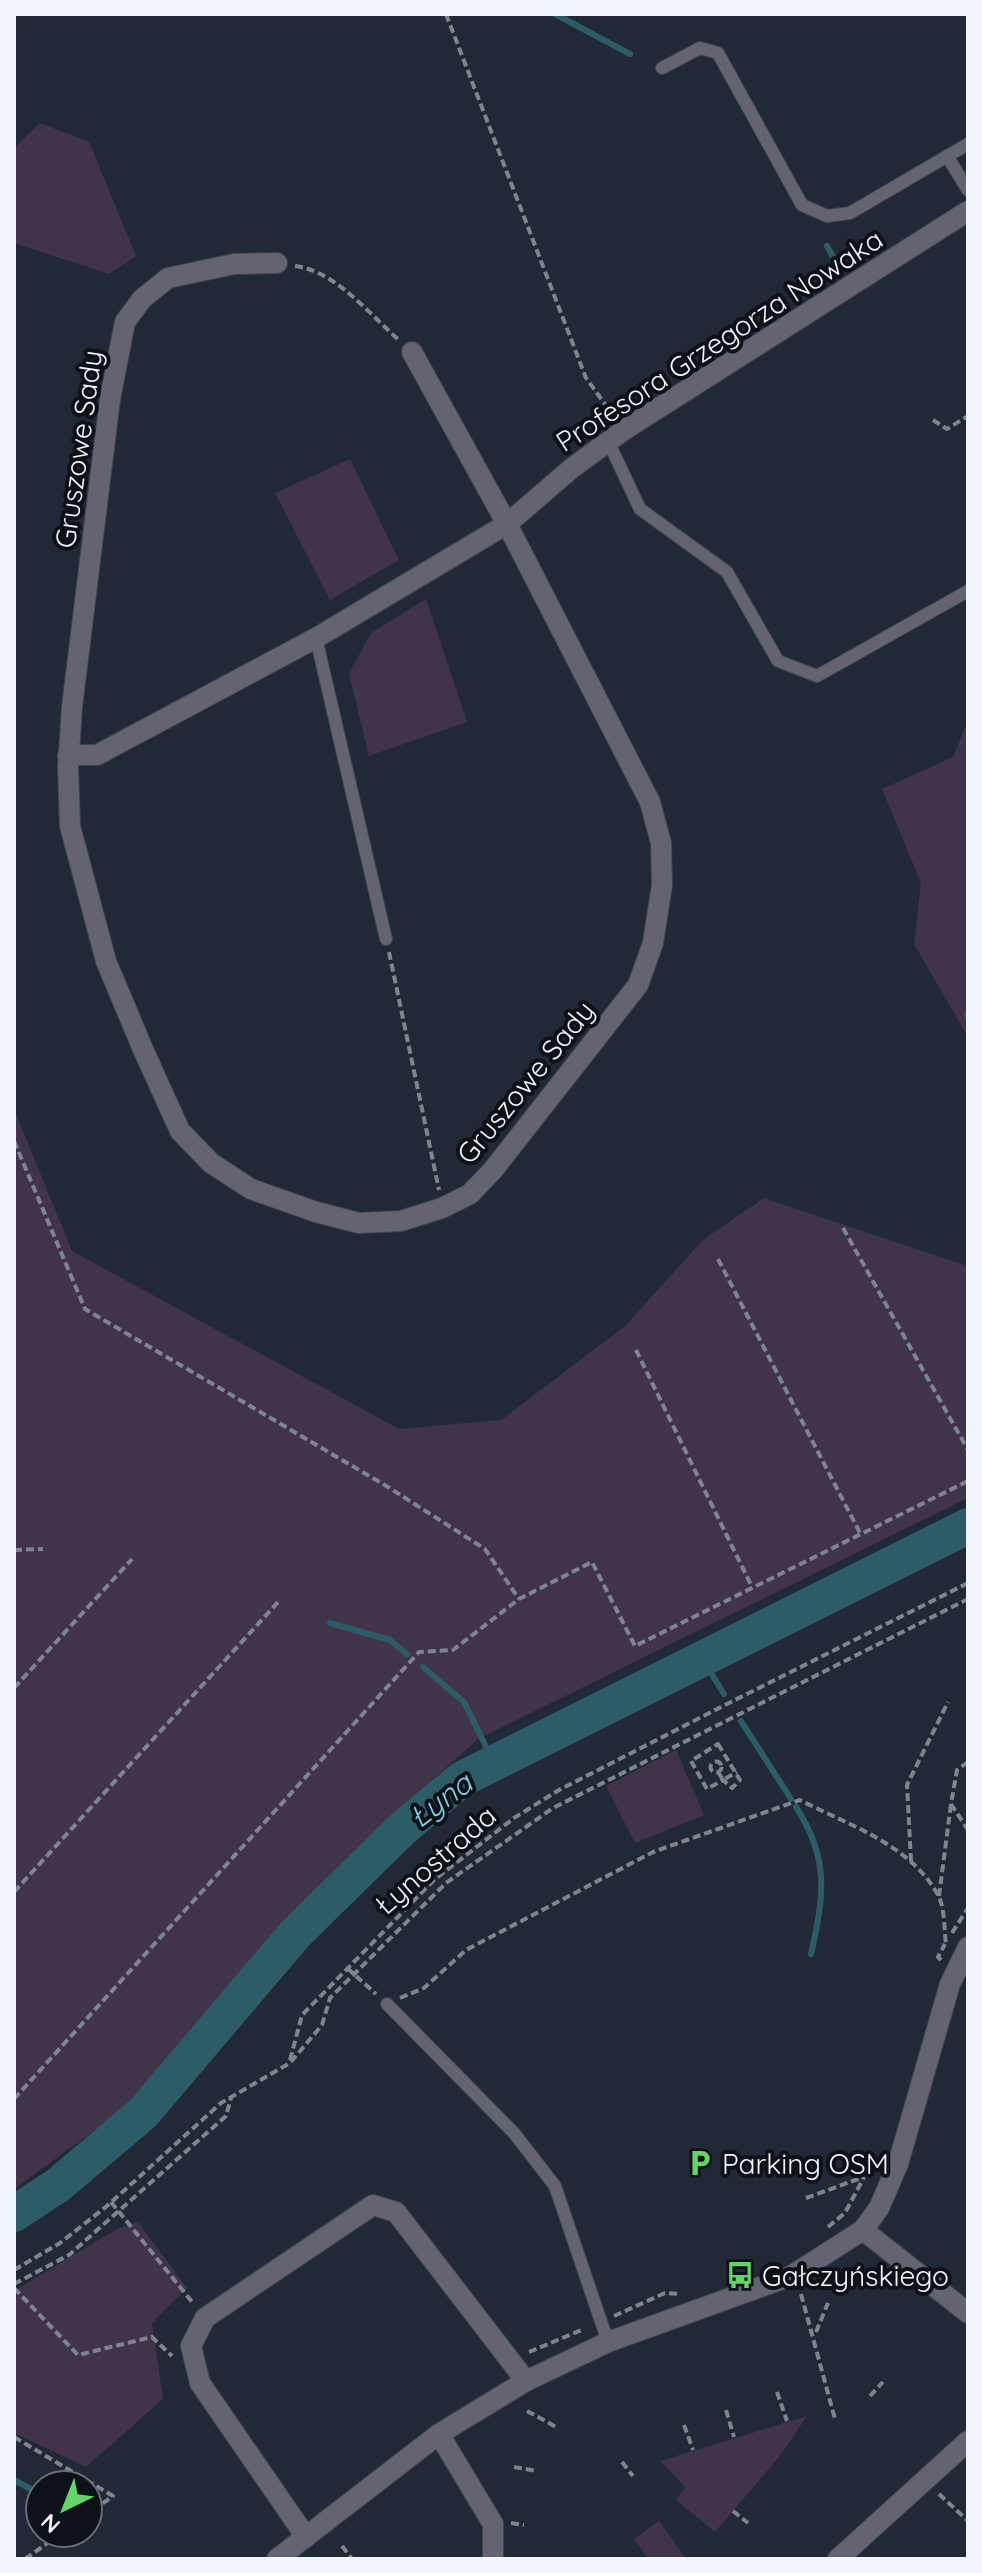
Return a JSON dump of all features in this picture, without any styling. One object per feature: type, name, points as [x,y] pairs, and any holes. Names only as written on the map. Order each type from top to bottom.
[{"type":"street","name":"Profesora Grzegorza Nowaka","points":[[507,524],[616,436],[968,211]]},
{"type":"street","name":"Gruszowe Sady","points":[[277,263],[234,264],[168,278],[142,299],[125,322],[110,399],[68,755],[70,826],[106,961],[180,1131],[211,1163],[251,1189],[316,1212],[359,1223],[401,1221],[442,1208],[470,1194],[493,1170],[638,985],[653,943],[662,885],[661,843],[650,802],[507,524],[412,352]]},
{"type":"street","points":[[68,755],[97,755],[316,638],[507,524]]},
{"type":"street","points":[[277,2559],[439,2434],[526,2381],[608,2342],[791,2276],[829,2256],[863,2230],[879,2208],[898,2164],[950,1984],[968,1947]]},
{"type":"street","points":[[306,2537],[200,2383],[191,2346],[205,2318],[373,2205],[396,2212],[526,2381]]},
{"type":"street","points":[[863,2230],[968,2313]]},
{"type":"street","points":[[439,2434],[493,2524],[493,2559]]},
{"type":"street","points":[[838,2559],[968,2441]]},
{"type":"lane","points":[[662,68],[700,48],[718,53],[802,205],[827,216],[850,213],[968,144]]},
{"type":"lane","points":[[947,156],[968,190]]},
{"type":"lane","points":[[616,436],[640,509],[727,572],[778,661],[817,676],[968,591]]},
{"type":"lane","points":[[316,638],[386,939]]},
{"type":"lane","points":[[387,2004],[514,2133],[555,2186],[608,2342]]},
{"type":"path","points":[[446,14],[586,378],[616,436]]},
{"type":"path","points":[[277,263],[308,268],[341,287],[412,352]]},
{"type":"path","points":[[933,420],[947,429],[968,416]]},
{"type":"path","points":[[386,939],[442,1208]]},
{"type":"path","points":[[14,1141],[85,1309],[388,1487],[485,1549],[519,1599]]},
{"type":"path","points":[[843,1228],[968,1450]]},
{"type":"path","points":[[718,1259],[860,1533]]},
{"type":"path","points":[[636,1350],[752,1587]]},
{"type":"path","points":[[14,2099],[419,1652],[453,1650],[519,1599],[592,1562],[635,1646],[968,1481]]},
{"type":"path","points":[[14,1550],[43,1549]]},
{"type":"path","points":[[14,1688],[132,1559]]},
{"type":"path","name":"Łynostrada","points":[[290,2063],[302,2015],[434,1880],[514,1818],[655,1741],[968,1583]]},
{"type":"path","points":[[14,2270],[60,2243],[231,2098],[290,2063],[322,2025],[330,1998],[446,1883],[553,1808],[968,1599]]},
{"type":"path","points":[[14,1892],[279,1601]]},
{"type":"path","points":[[911,1863],[907,1785],[948,1702]]},
{"type":"path","points":[[713,1762],[711,1770],[718,1772],[723,1780],[732,1788],[740,1780],[737,1772],[718,1744],[692,1759],[691,1764],[707,1789],[723,1780],[737,1772]]},
{"type":"path","points":[[706,1750],[713,1762],[720,1764],[729,1759]]},
{"type":"path","points":[[946,1944],[939,1896],[957,1770],[968,1762]]},
{"type":"path","points":[[718,1772],[720,1764]]},
{"type":"path","points":[[347,1968],[387,2004],[424,1988],[466,1950],[653,1852],[800,1800],[885,1842],[911,1863],[939,1896]]},
{"type":"path","points":[[951,1804],[968,1830]]},
{"type":"path","points":[[200,2383],[152,2337],[78,2355],[14,2286],[69,2255],[120,2211],[226,2116],[231,2098]]},
{"type":"path","points":[[806,2198],[864,2177],[845,2213],[824,2230]]},
{"type":"path","points":[[111,2202],[205,2318]]},
{"type":"path","points":[[512,2362],[665,2293],[684,2294]]},
{"type":"path","points":[[801,2294],[835,2419]]},
{"type":"path","points":[[816,2332],[828,2303]]},
{"type":"path","points":[[870,2396],[883,2382]]},
{"type":"path","points":[[777,2392],[787,2421]]},
{"type":"path","points":[[726,2410],[734,2437]]},
{"type":"path","points":[[527,2411],[558,2428]]},
{"type":"path","points":[[684,2425],[693,2450]]},
{"type":"path","points":[[14,2437],[68,2469]]},
{"type":"path","points":[[622,2462],[633,2476]]},
{"type":"path","points":[[514,2467],[537,2471]]},
{"type":"path","points":[[104,2491],[113,2496],[104,2502]]},
{"type":"path","points":[[939,2494],[968,2521]]},
{"type":"path","points":[[733,2511],[748,2523]]},
{"type":"path","points":[[342,2546],[352,2559]]},
{"type":"shaded area","points":[[40,123],[89,142],[136,256],[109,274],[14,243],[14,148]]},
{"type":"shaded area","points":[[350,459],[399,560],[330,600],[275,493]]},
{"type":"shaded area","points":[[426,599],[467,722],[369,756],[349,674],[371,633]]},
{"type":"shaded area","points":[[968,720],[968,1037],[914,944],[921,883],[882,789],[953,757]]},
{"type":"shaded area","points":[[14,1109],[72,1251],[399,1429],[501,1420],[625,1326],[703,1240],[764,1198],[968,1266],[968,1498],[478,1739],[419,1792],[144,2094],[14,2189]]},
{"type":"shaded area","points":[[676,1750],[704,1815],[635,1843],[606,1786]]},
{"type":"shaded area","points":[[138,2222],[187,2288],[152,2323],[163,2399],[86,2467],[14,2433],[14,2291],[117,2229]]},
{"type":"shaded area","points":[[807,2416],[779,2457],[715,2532],[676,2500],[685,2487],[660,2461]]},
{"type":"shaded area","points":[[659,2521],[686,2559],[648,2559],[634,2539]]},
{"type":"waterway","points":[[555,14],[630,54]]},
{"type":"waterway","points":[[827,246],[837,264]]},
{"type":"waterway","name":"Łyna","points":[[14,2214],[58,2185],[143,2113],[295,1934],[402,1829],[462,1779],[968,1526]]},
{"type":"waterway","points":[[330,1623],[390,1640],[407,1654]]},
{"type":"waterway","points":[[701,1657],[724,1694]]},
{"type":"waterway","points":[[423,1667],[464,1702],[494,1763]]},
{"type":"waterway","points":[[741,1721],[791,1799]]},
{"type":"waterway","points":[[796,1807],[815,1844],[821,1879],[819,1914],[811,1954]]},
{"type":"waterway","points":[[14,2480],[24,2485]]},
{"type":"place","name":"Parking OSM","points":[[700,2163]]},
{"type":"place","name":"Gałczyńskiego","points":[[740,2275]]}]
